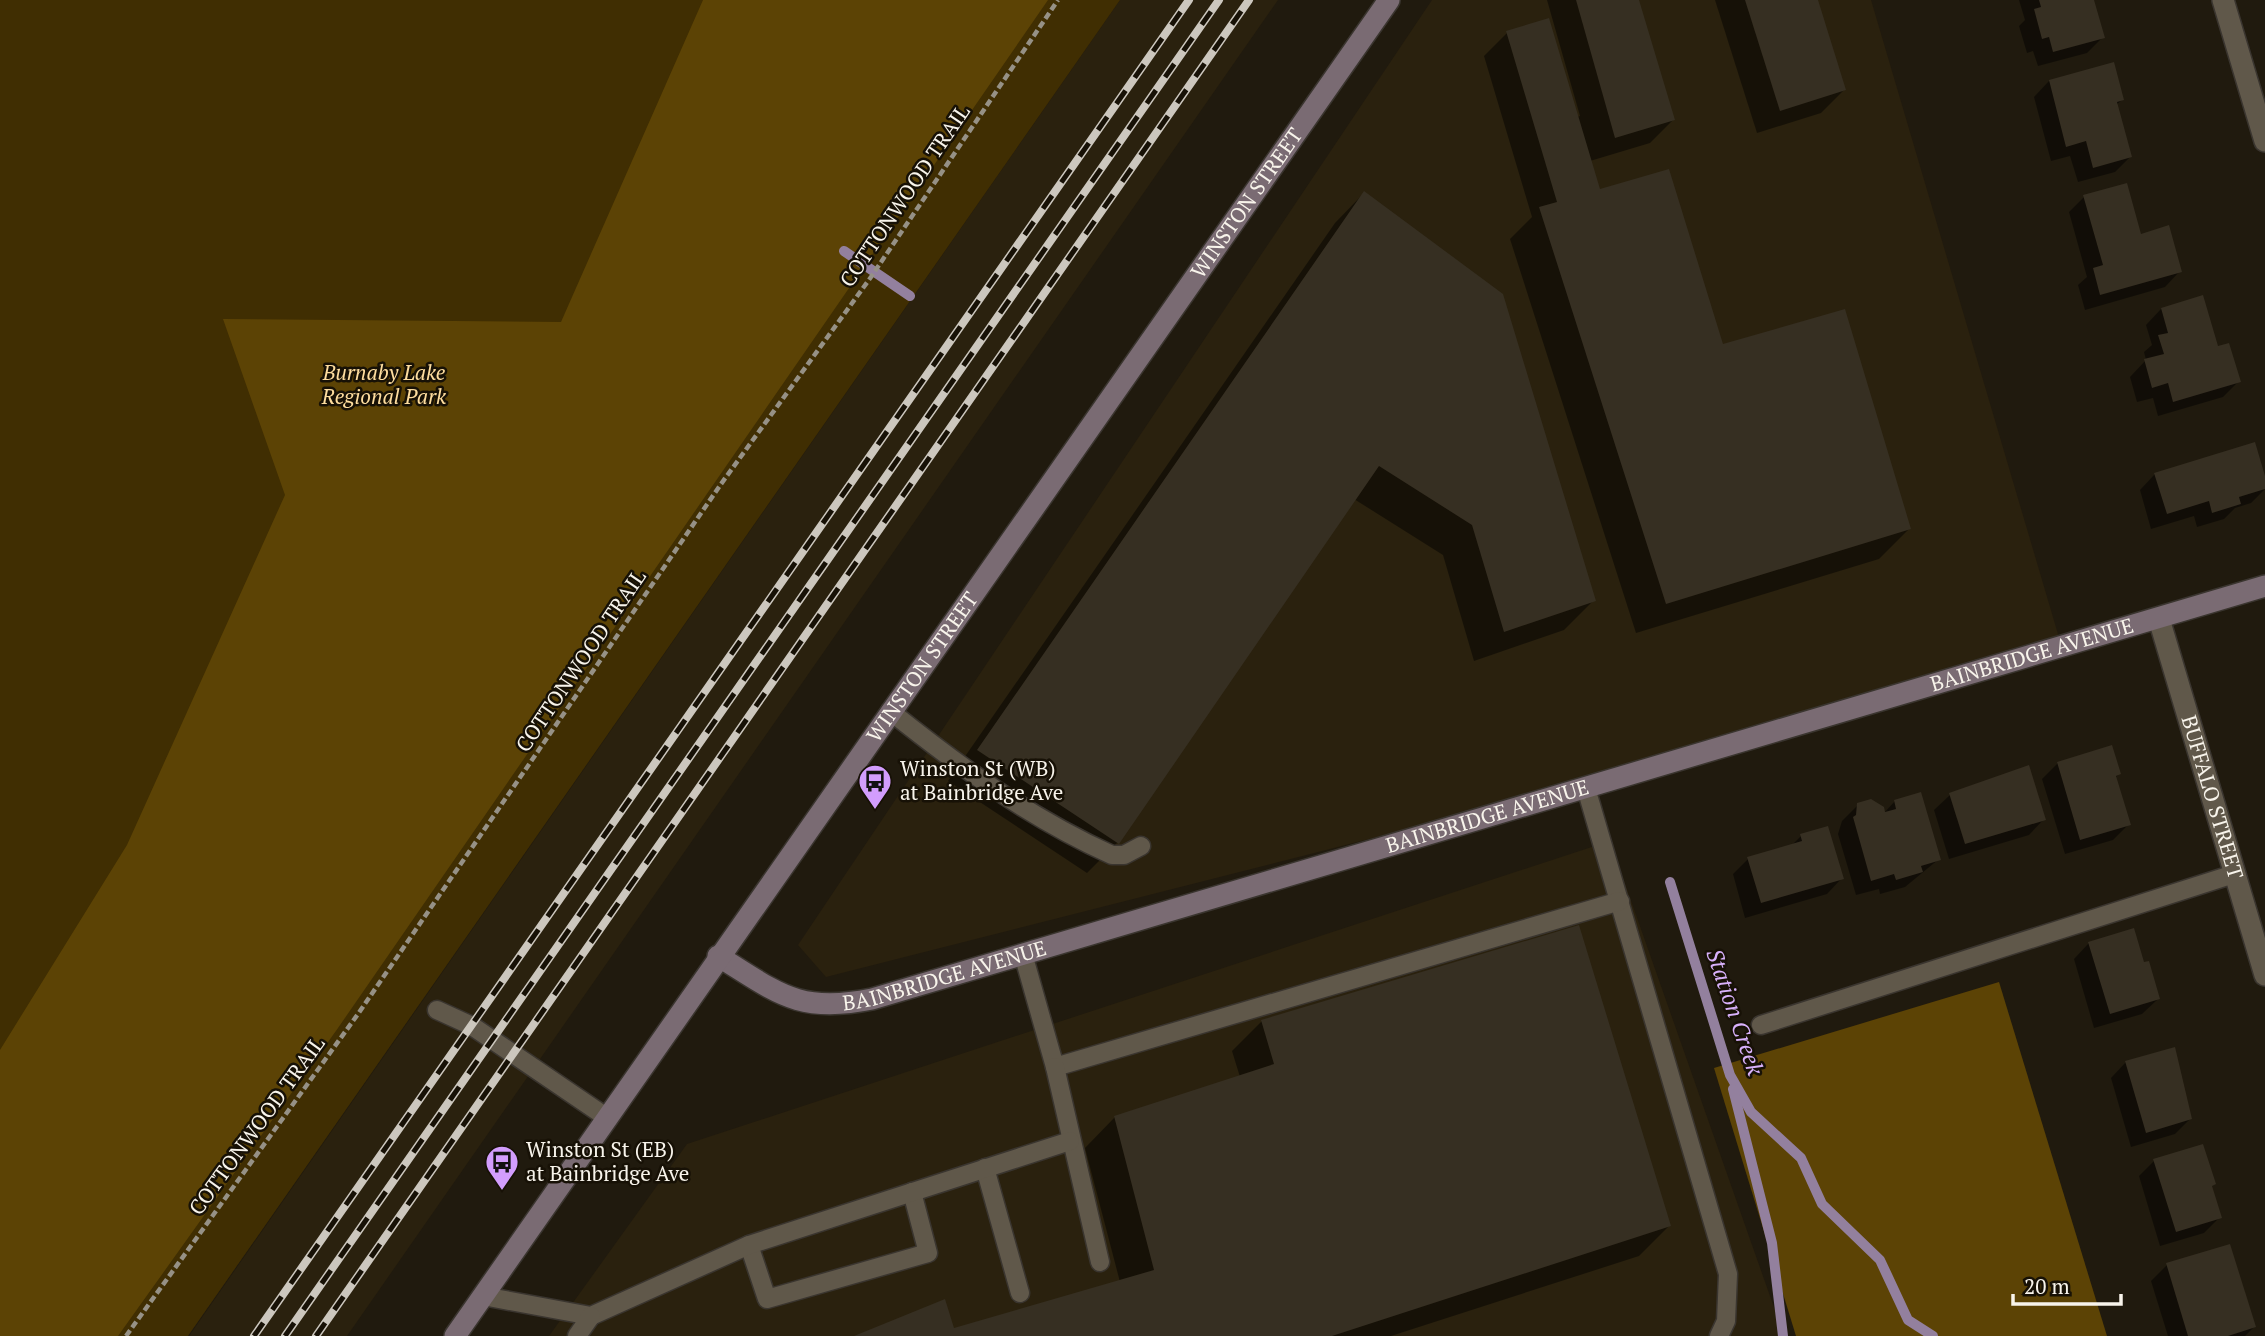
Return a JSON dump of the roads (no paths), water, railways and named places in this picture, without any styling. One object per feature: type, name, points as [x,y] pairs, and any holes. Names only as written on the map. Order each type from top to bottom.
[{"type":"street","name":"WINSTON STREET","points":[[455,1336],[718,956],[1389,0]]},
{"type":"street","points":[[2223,0],[2265,141]]},
{"type":"street","name":"BAINBRIDGE AVENUE","points":[[718,956],[774,990],[798,1001],[820,1006],[872,999],[2265,586]]},
{"type":"street","name":"BUFFALO STREET","points":[[2159,619],[2265,975]]},
{"type":"lane","points":[[890,711],[962,769],[1043,821],[1112,855],[1124,855],[1140,846]]},
{"type":"lane","points":[[1587,788],[1728,1274],[1726,1321],[1719,1336]]},
{"type":"lane","points":[[1761,1025],[2234,874]]},
{"type":"lane","points":[[1055,1067],[1620,901]]},
{"type":"lane","points":[[1023,954],[1055,1067],[1100,1262]]},
{"type":"lane","points":[[437,1010],[471,1026],[606,1117]]},
{"type":"lane","points":[[577,1336],[591,1316],[749,1245],[1070,1141]]},
{"type":"lane","points":[[985,1168],[1020,1293]]},
{"type":"lane","points":[[749,1245],[767,1299],[928,1253],[912,1192]]},
{"type":"lane","points":[[483,1296],[591,1316]]},
{"type":"waterway","points":[[844,251],[910,296]]},
{"type":"waterway","name":"Station Creek","points":[[1670,882],[1730,1075],[1751,1112],[1801,1158],[1822,1204],[1880,1260],[1908,1320],[1933,1336]]},
{"type":"waterway","points":[[1733,1089],[1772,1243],[1783,1336]]},
{"type":"railway","points":[[254,1336],[1189,0]]},
{"type":"railway","points":[[285,1336],[1219,0]]},
{"type":"railway","points":[[316,1336],[1249,0]]},
{"type":"place","name":"Winston St (WB) at Bainbridge Ave","points":[[875,811]]},
{"type":"place","name":"Winston St (EB) at Bainbridge Ave","points":[[502,1192]]},
{"type":"park label","name":"Burnaby Lake Regional Park","points":[[384,385]]}]
